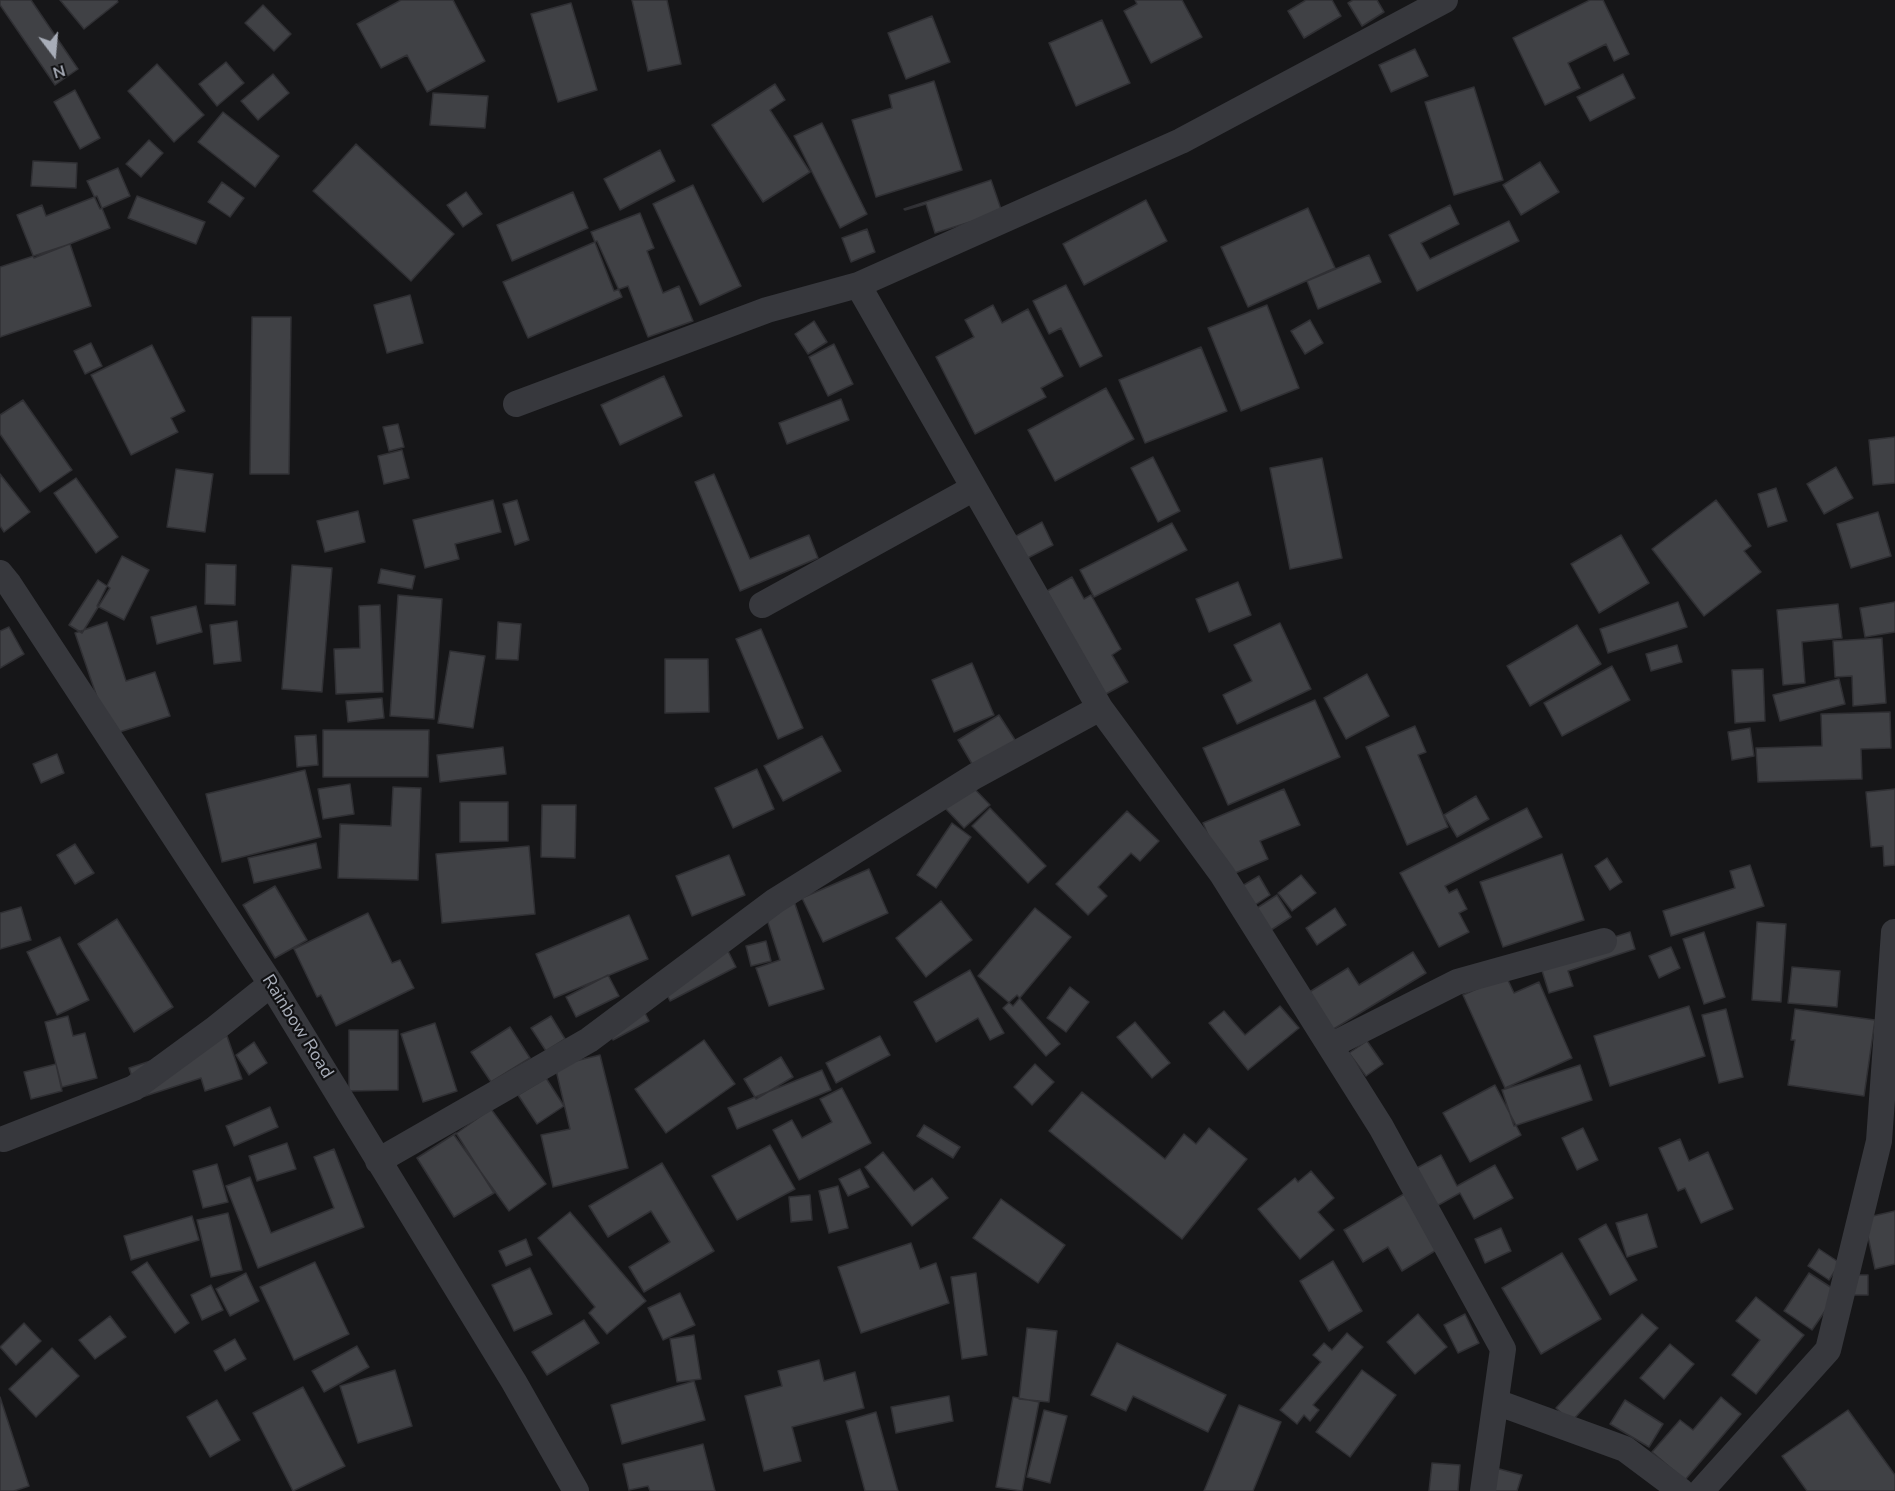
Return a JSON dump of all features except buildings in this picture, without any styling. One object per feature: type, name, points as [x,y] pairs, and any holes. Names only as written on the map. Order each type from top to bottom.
[{"type":"street","points":[[516,404],[767,310],[858,285],[1181,141],[1445,0]]},
{"type":"street","points":[[858,285],[1100,708],[1222,874],[1381,1127],[1503,1349],[1483,1491]]},
{"type":"street","points":[[762,605],[974,488]]},
{"type":"street","name":"Rainbow Road","points":[[0,573],[271,984],[514,1382],[576,1491]]},
{"type":"street","points":[[378,1161],[589,1040],[775,901],[975,776],[1100,708]]},
{"type":"street","points":[[1701,1491],[1828,1350],[1879,1141],[1894,932]]},
{"type":"street","points":[[1330,1046],[1457,982],[1604,941]]},
{"type":"street","points":[[4,1139],[134,1088],[271,984]]},
{"type":"street","points":[[1496,1402],[1625,1449],[1681,1491]]}]
